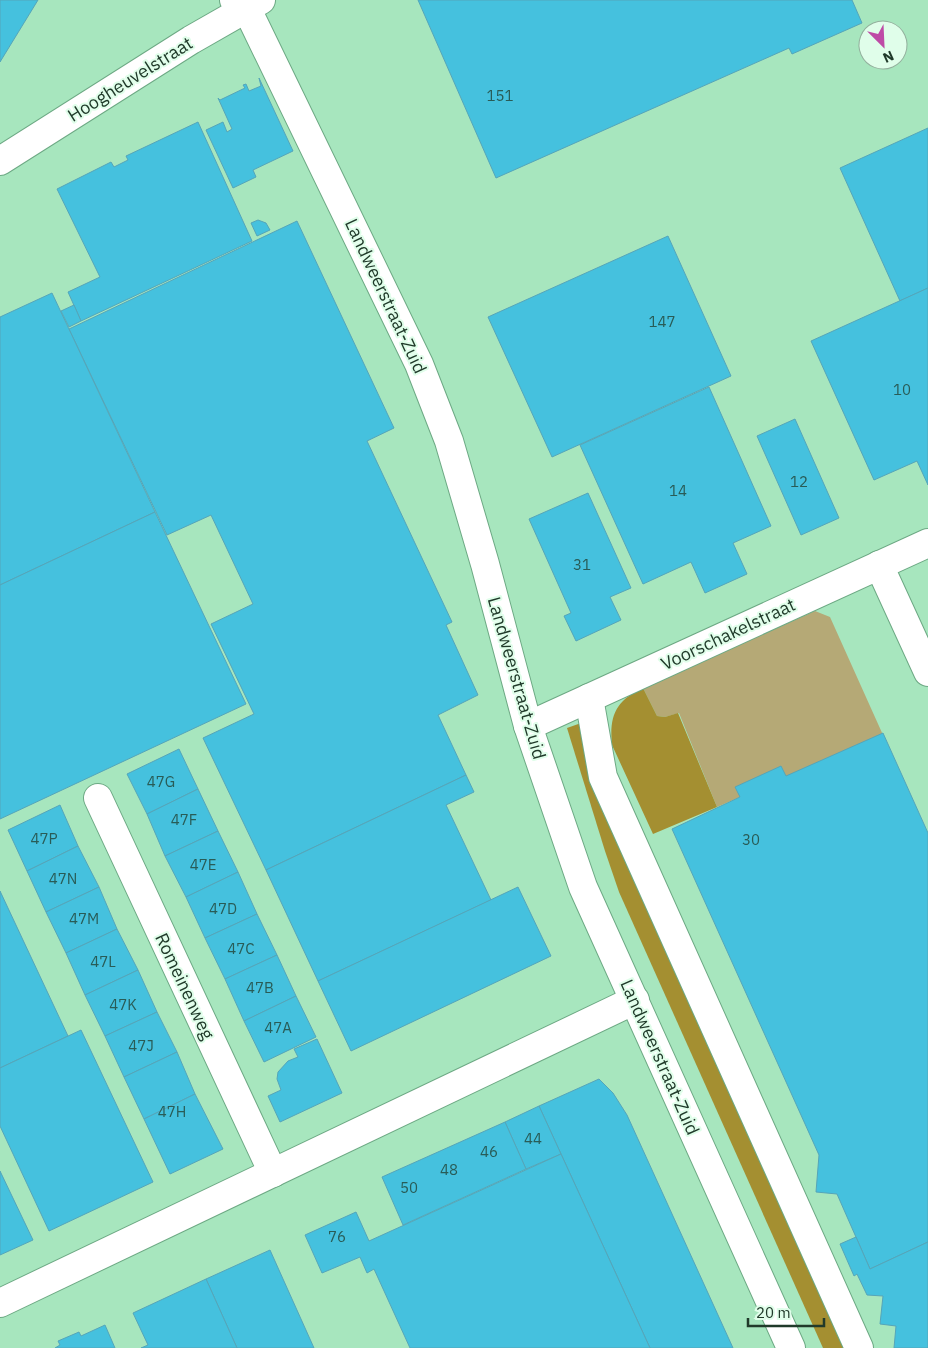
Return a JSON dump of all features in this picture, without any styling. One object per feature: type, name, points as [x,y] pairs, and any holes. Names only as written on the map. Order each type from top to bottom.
[{"type":"street","name":"Hoogheuvelstraat","points":[[0,161],[247,3]]},
{"type":"street","name":"Landweerstraat-Zuid","points":[[247,3],[419,364],[449,441],[485,564],[528,726],[583,887],[791,1348]]},
{"type":"street","name":"Voorschakelstraat","points":[[528,726],[928,543]]},
{"type":"street","points":[[880,565],[928,672]]},
{"type":"street","points":[[589,698],[603,777],[859,1348]]},
{"type":"street","name":"Romeinenweg","points":[[98,798],[273,1173]]},
{"type":"street","points":[[0,1303],[635,1000]]},
{"type":"shaded area","points":[[815,611],[830,617],[883,735],[717,807],[679,713],[665,717],[657,716],[643,688]]},
{"type":"shaded area","points":[[643,688],[657,716],[665,717],[678,713],[717,807],[653,834],[612,745],[611,735],[613,717],[616,710],[626,698]]},
{"type":"shaded area","points":[[584,722],[851,1348],[823,1348],[619,892],[567,728]]},
{"type":"building","points":[[0,0],[38,0],[0,62]]},
{"type":"building","points":[[418,0],[852,0],[861,20],[858,20],[858,25],[792,54],[789,48],[496,178]]},
{"type":"building","points":[[259,78],[293,151],[253,170],[256,177],[233,188],[206,130],[223,122],[227,132],[232,129],[218,98],[220,100],[245,88],[243,85],[246,84],[249,91],[261,86]]},
{"type":"building","points":[[198,122],[252,241],[81,321],[68,292],[100,277],[57,189],[111,162],[114,167],[128,160],[126,156]]},
{"type":"building","points":[[928,128],[928,288],[900,301],[840,168]]},
{"type":"building","points":[[258,220],[266,223],[270,230],[257,236],[251,223]]},
{"type":"building","points":[[297,221],[394,428],[367,441],[452,622],[446,625],[478,695],[438,715],[466,775],[266,870],[203,738],[254,714],[211,624],[253,604],[211,515],[167,535],[69,329]]},
{"type":"building","points":[[668,236],[731,376],[552,457],[488,317]]},
{"type":"building","points":[[928,288],[928,485],[917,461],[874,480],[811,341]]},
{"type":"building","points":[[52,293],[155,512],[0,585],[0,317]]},
{"type":"building","points":[[74,305],[81,321],[69,327],[61,311]]},
{"type":"building","points":[[709,387],[771,526],[733,543],[747,574],[705,593],[691,562],[643,584],[580,445]]},
{"type":"building","points":[[795,419],[839,518],[801,535],[757,436]]},
{"type":"building","points":[[588,493],[631,588],[610,597],[621,620],[576,641],[564,616],[571,613],[529,519]]},
{"type":"building","points":[[155,512],[246,704],[0,819],[0,585]]},
{"type":"building","points":[[883,733],[928,833],[928,1242],[870,1269],[837,1194],[816,1192],[819,1155],[672,829],[740,797],[735,787],[781,766],[786,776]]},
{"type":"building","points":[[179,749],[198,789],[147,814],[127,774]]},
{"type":"building","points":[[466,775],[474,792],[446,805],[491,900],[318,981],[266,870]]},
{"type":"building","points":[[198,789],[218,831],[165,856],[147,814]]},
{"type":"building","points":[[60,805],[78,846],[27,871],[8,830]]},
{"type":"building","points":[[218,831],[238,872],[186,897],[165,856]]},
{"type":"building","points":[[78,846],[99,887],[46,912],[27,871]]},
{"type":"building","points":[[238,872],[257,914],[205,938],[186,897]]},
{"type":"building","points":[[99,887],[117,929],[66,953],[46,912]]},
{"type":"building","points":[[518,887],[551,956],[351,1051],[318,981]]},
{"type":"building","points":[[0,891],[68,1036],[0,1068]]},
{"type":"building","points":[[257,914],[277,955],[225,979],[205,938]]},
{"type":"building","points":[[117,929],[138,970],[85,995],[66,953]]},
{"type":"building","points":[[277,955],[296,996],[244,1021],[225,979]]},
{"type":"building","points":[[138,970],[157,1012],[105,1036],[85,995]]},
{"type":"building","points":[[296,996],[316,1037],[264,1062],[244,1021]]},
{"type":"building","points":[[157,1012],[177,1052],[124,1077],[105,1036]]},
{"type":"building","points":[[81,1030],[153,1182],[49,1231],[0,1126],[0,1068]]},
{"type":"building","points":[[317,1039],[342,1093],[280,1122],[268,1096],[281,1090],[277,1079],[278,1072],[288,1061],[298,1057],[294,1049]]},
{"type":"building","points":[[177,1052],[195,1094],[144,1119],[124,1077]]},
{"type":"building","points":[[599,1079],[613,1093],[627,1115],[733,1348],[650,1348],[539,1106]]},
{"type":"building","points":[[195,1094],[223,1149],[170,1174],[144,1119]]},
{"type":"building","points":[[539,1106],[561,1154],[526,1169],[505,1122]]},
{"type":"building","points":[[505,1122],[526,1169],[403,1225],[382,1177]]},
{"type":"building","points":[[561,1154],[650,1348],[410,1348],[374,1269],[367,1273],[360,1257],[322,1273],[305,1235],[356,1212],[369,1241]]},
{"type":"building","points":[[0,1171],[33,1240],[0,1255]]},
{"type":"building","points":[[856,1237],[870,1269],[928,1242],[928,1348],[894,1348],[896,1326],[880,1324],[883,1296],[867,1295],[857,1274],[854,1276],[840,1244]]},
{"type":"building","points":[[270,1250],[314,1348],[237,1348],[206,1279]]},
{"type":"building","points":[[206,1279],[237,1348],[141,1348],[148,1345],[133,1313]]},
{"type":"building","points":[[105,1325],[115,1348],[55,1348],[60,1345],[58,1341],[79,1332],[81,1336]]}]
